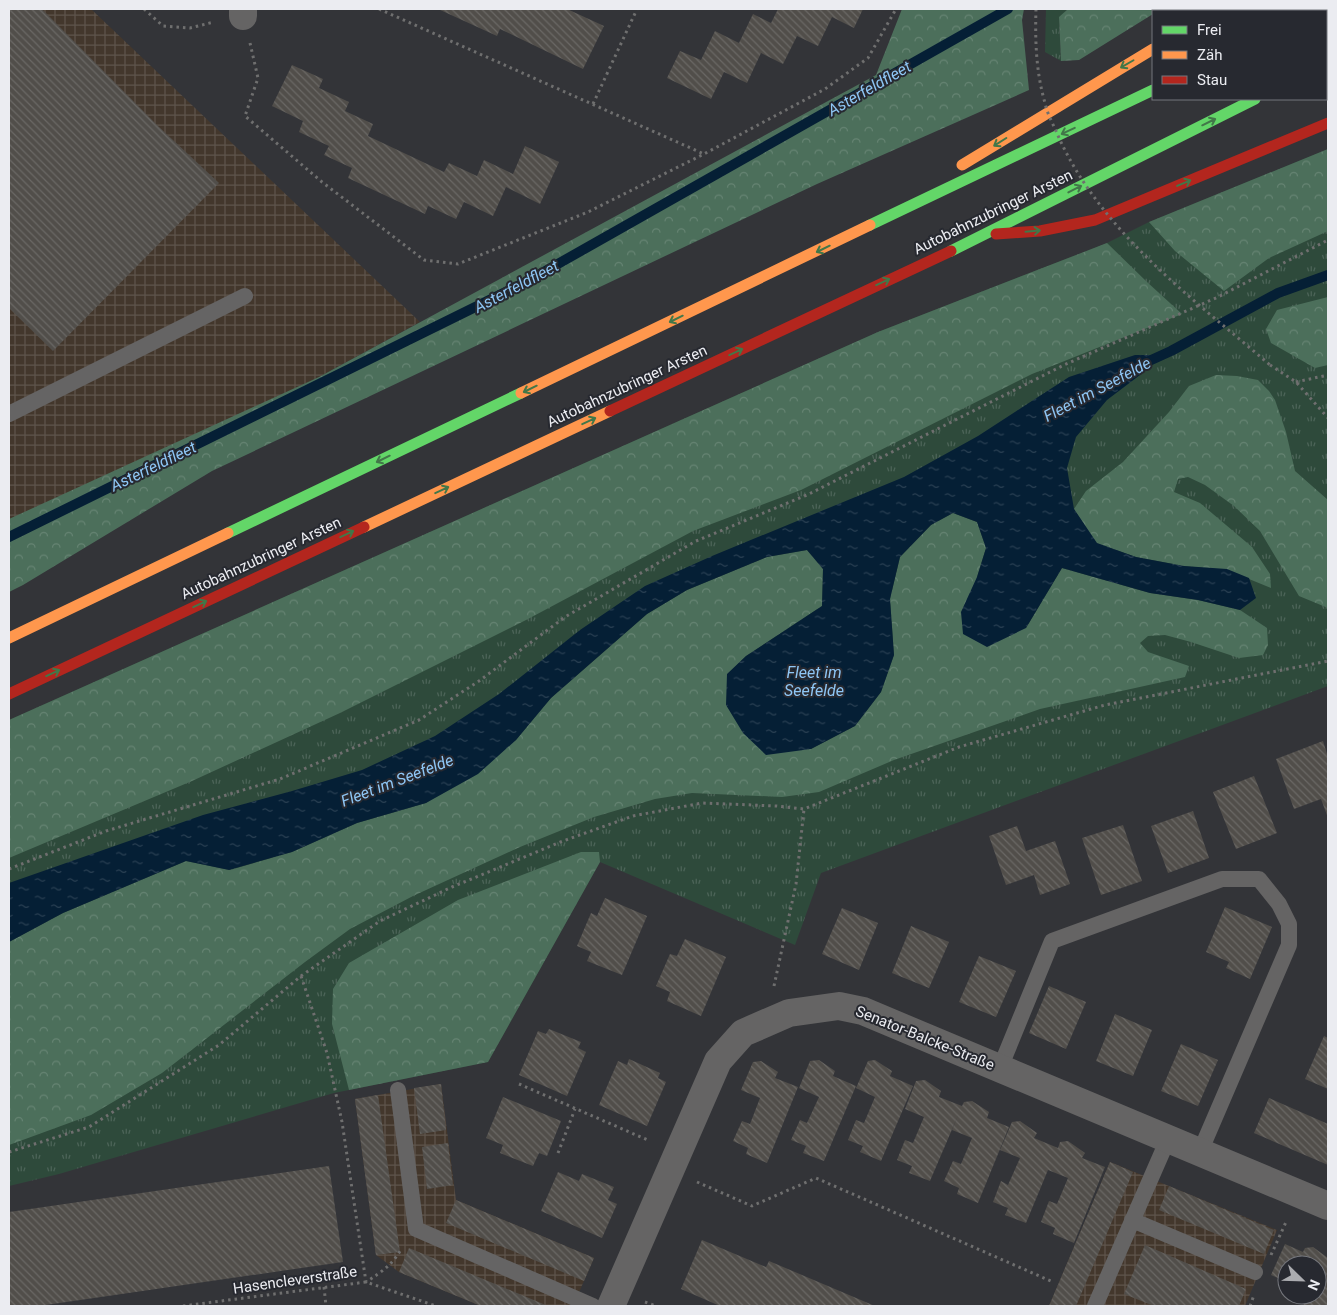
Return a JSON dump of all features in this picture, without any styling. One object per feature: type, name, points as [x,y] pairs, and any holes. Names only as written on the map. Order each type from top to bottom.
[{"type":"highway","points":[[867,228],[951,172],[1152,50]]},
{"type":"highway","points":[[9,638],[1152,90]]},
{"type":"highway","name":"Autobahnzubringer Arsten","points":[[9,694],[985,234],[1253,100]]},
{"type":"highway","points":[[985,234],[1040,231],[1095,220],[1328,123]]},
{"type":"street","name":"Senator-Balcke-Straße","points":[[611,1306],[718,1061],[743,1034],[767,1022],[789,1013],[839,1006],[863,1011],[1328,1206]]},
{"type":"lane","points":[[9,414],[245,296]]},
{"type":"lane","points":[[1000,1068],[1052,941],[1222,879],[1259,879],[1279,904],[1289,924],[1289,945],[1200,1152]]},
{"type":"lane","points":[[398,1090],[416,1229],[593,1306]]},
{"type":"lane","points":[[1095,1306],[1168,1139]]},
{"type":"lane","points":[[1132,1220],[1255,1272]]},
{"type":"path","points":[[144,9],[163,26],[190,28],[243,12],[258,78],[245,116],[322,182],[424,260],[458,264],[588,212],[704,154],[825,89],[868,58],[896,9]]},
{"type":"path","points":[[379,9],[704,154]]},
{"type":"path","points":[[593,104],[637,9]]},
{"type":"path","points":[[1036,9],[1035,46],[1045,105],[1065,152],[1080,178],[1104,210],[1152,262],[1270,365],[1296,382],[1328,418]]},
{"type":"path","points":[[9,869],[106,831],[280,779],[419,720],[479,681],[565,618],[696,541],[807,495],[1064,366],[1218,297],[1328,240]]},
{"type":"path","points":[[1296,382],[1328,375]]},
{"type":"path","points":[[9,1152],[89,1127],[218,1045],[301,976],[380,921],[469,880],[563,841],[633,816],[702,803],[804,809],[959,747],[1105,705],[1328,661]]},
{"type":"path","points":[[767,1022],[796,884],[804,809]]},
{"type":"path","points":[[301,976],[327,1053],[342,1122],[366,1282],[395,1261],[416,1229]]},
{"type":"path","points":[[520,1084],[575,1109],[674,1161],[752,1206],[816,1178],[1053,1282]]},
{"type":"path","points":[[558,1153],[575,1109]]},
{"type":"path","points":[[1270,1257],[1298,1193]]},
{"type":"path","name":"Hasencleverstraße","points":[[183,1306],[366,1282],[436,1306]]},
{"type":"path","points":[[324,1288],[326,1306]]},
{"type":"path","points":[[1250,1306],[1256,1291]]},
{"type":"shaded area","points":[[9,9],[91,9],[420,322],[319,377],[9,524]]},
{"type":"shaded area","points":[[441,1084],[456,1200],[594,1258],[573,1306],[481,1306],[399,1272],[376,1255],[355,1099]]},
{"type":"shaded area","points":[[1110,1162],[1277,1230],[1245,1306],[1049,1306]]},
{"type":"green space","points":[[902,9],[1024,9],[1022,20],[1029,90],[817,184],[212,471],[9,592],[9,519],[319,377],[876,75]]},
{"type":"green space","points":[[1046,9],[1068,9],[1059,18],[1061,61],[1045,52]]},
{"type":"green space","points":[[1068,9],[1162,9],[1152,10],[1152,15],[1079,60],[1061,61],[1059,17]]},
{"type":"green space","points":[[1328,149],[1328,686],[821,873],[795,945],[600,862],[488,1062],[334,1093],[59,1174],[9,1186],[9,720],[878,332],[1107,243],[1149,222]]},
{"type":"green space","points":[[1328,149],[1328,231],[1269,258],[1224,291],[1175,251],[1149,222]]},
{"type":"green space","points":[[1107,243],[1182,314],[1032,374],[801,490],[693,531],[528,619],[340,713],[192,781],[9,858],[9,720],[878,332]]},
{"type":"green space","points":[[1328,297],[1328,365],[1315,368],[1271,343],[1266,329],[1277,310]]},
{"type":"green space","points":[[1216,375],[1258,380],[1269,391],[1275,400],[1286,432],[1295,471],[1328,500],[1328,608],[1299,596],[1260,531],[1234,506],[1205,485],[1188,477],[1178,479],[1174,492],[1200,503],[1252,547],[1270,574],[1271,588],[1227,570],[1184,566],[1136,557],[1096,543],[1074,509],[1086,491],[1123,462],[1169,412],[1189,386]]},
{"type":"green space","points":[[953,513],[977,522],[986,548],[977,577],[1026,628],[1062,568],[1150,593],[1198,600],[1240,610],[1267,628],[1268,645],[1263,655],[1239,658],[1165,635],[1148,636],[1140,643],[1148,652],[1189,666],[1185,677],[1040,709],[894,760],[819,792],[782,797],[692,793],[655,799],[594,817],[520,847],[413,896],[350,929],[162,1073],[91,1115],[9,1145],[9,942],[63,913],[186,861],[230,870],[292,852],[357,823],[426,803],[516,740],[551,698],[647,614],[687,590],[767,557],[807,550],[823,569],[822,606],[746,656],[727,675],[811,749],[855,726],[881,692],[894,655],[890,599],[900,557],[931,525]]},
{"type":"green space","points":[[581,852],[599,852],[600,862],[488,1062],[349,1090],[332,1024],[333,989],[349,963],[458,900]]},
{"type":"water","name":"Fleet im Seefelde","points":[[1135,355],[1161,355],[1140,375],[1107,400],[1076,437],[1067,468],[1074,509],[1097,543],[1136,557],[1184,566],[1227,569],[1249,578],[1256,598],[1240,610],[1198,600],[1150,593],[1062,568],[1026,628],[987,647],[963,634],[961,612],[977,577],[986,548],[977,522],[953,513],[931,525],[900,557],[890,599],[894,655],[881,692],[855,726],[811,749],[766,755],[743,733],[726,705],[727,674],[746,656],[822,606],[823,569],[807,550],[767,557],[687,590],[647,614],[551,698],[516,740],[478,774],[426,803],[357,823],[292,852],[229,870],[186,861],[63,913],[9,942],[9,883],[203,815],[362,770],[435,736],[499,694],[580,630],[645,586],[712,556],[904,477],[978,436],[1069,377]]},
{"type":"building","points":[[9,9],[42,9],[158,126],[219,183],[53,351],[9,308]]},
{"type":"building","points":[[438,9],[567,9],[604,26],[583,69],[500,29],[497,36]]},
{"type":"building","points":[[778,9],[863,9],[854,28],[832,17],[818,46],[797,36],[783,64],[761,53],[747,83],[724,72],[711,99],[667,78],[680,51],[701,60],[715,31],[739,43],[753,14],[771,23]]},
{"type":"building","points":[[292,65],[323,79],[319,88],[349,102],[345,111],[373,124],[368,136],[444,172],[449,163],[477,176],[484,160],[513,174],[525,146],[559,162],[540,204],[506,187],[493,216],[464,202],[456,219],[428,206],[425,214],[348,178],[352,168],[324,155],[329,146],[299,132],[303,121],[272,106]]},
{"type":"building","points":[[1323,741],[1328,757],[1328,818],[1321,799],[1294,809],[1276,759]]},
{"type":"building","points":[[1254,776],[1277,833],[1236,849],[1213,792]]},
{"type":"building","points":[[1193,811],[1209,858],[1168,873],[1151,826]]},
{"type":"building","points":[[1123,825],[1142,881],[1101,895],[1082,838]]},
{"type":"building","points":[[1017,826],[1026,851],[1055,841],[1070,884],[1040,895],[1034,875],[1006,885],[989,836]]},
{"type":"building","points":[[605,898],[647,916],[622,975],[587,961],[591,952],[577,946],[591,913],[597,916]]},
{"type":"building","points":[[1225,907],[1272,927],[1250,979],[1226,968],[1229,962],[1206,952]]},
{"type":"building","points":[[842,908],[878,923],[859,970],[822,954]]},
{"type":"building","points":[[911,926],[949,942],[929,988],[892,973]]},
{"type":"building","points":[[685,939],[726,957],[701,1016],[667,1001],[670,992],[656,986],[670,954],[677,956]]},
{"type":"building","points":[[979,956],[1016,971],[996,1017],[959,1002]]},
{"type":"building","points":[[1049,986],[1086,1002],[1066,1049],[1029,1033]]},
{"type":"building","points":[[1115,1014],[1152,1030],[1133,1076],[1096,1061]]},
{"type":"building","points":[[549,1029],[581,1042],[578,1048],[586,1052],[567,1096],[519,1075],[538,1031],[546,1034]]},
{"type":"building","points":[[1324,1036],[1328,1038],[1328,1089],[1305,1079]]},
{"type":"building","points":[[1181,1044],[1218,1060],[1198,1106],[1161,1091]]},
{"type":"building","points":[[629,1059],[660,1073],[658,1078],[666,1082],[647,1126],[599,1105],[618,1061],[627,1065]]},
{"type":"building","points":[[819,1060],[835,1071],[833,1076],[856,1086],[824,1161],[803,1153],[806,1146],[791,1140],[800,1120],[807,1123],[819,1097],[799,1088],[810,1061]]},
{"type":"building","points":[[875,1060],[892,1071],[890,1076],[913,1086],[881,1161],[860,1152],[863,1146],[848,1140],[856,1120],[864,1123],[875,1097],[856,1088],[868,1061]]},
{"type":"building","points":[[761,1061],[778,1072],[775,1078],[798,1087],[767,1163],[746,1154],[748,1148],[733,1141],[742,1121],[750,1124],[760,1098],[741,1090],[753,1062]]},
{"type":"building","points":[[925,1080],[941,1091],[939,1097],[962,1106],[964,1102],[972,1101],[989,1112],[987,1118],[1009,1127],[978,1203],[957,1194],[959,1188],[944,1181],[953,1161],[961,1164],[972,1138],[952,1130],[959,1113],[930,1181],[909,1173],[912,1166],[897,1160],[905,1140],[913,1143],[924,1117],[905,1109],[916,1081]]},
{"type":"building","points":[[441,1084],[446,1130],[420,1134],[414,1088]]},
{"type":"building","points":[[378,1095],[400,1252],[376,1255],[355,1099]]},
{"type":"building","points":[[503,1097],[561,1121],[547,1156],[539,1153],[533,1166],[500,1153],[503,1145],[486,1138]]},
{"type":"building","points":[[1269,1098],[1328,1124],[1328,1165],[1254,1133]]},
{"type":"building","points":[[1020,1121],[1037,1133],[1034,1138],[1058,1148],[1060,1142],[1068,1141],[1085,1153],[1082,1158],[1105,1167],[1074,1243],[1053,1234],[1055,1228],[1041,1222],[1049,1201],[1057,1204],[1068,1178],[1048,1170],[1026,1223],[1005,1215],[1008,1208],[993,1202],[1001,1181],[1008,1185],[1020,1158],[1000,1150],[1012,1122]]},
{"type":"building","points":[[448,1143],[453,1185],[427,1189],[422,1147]]},
{"type":"building","points":[[1110,1162],[1133,1172],[1076,1306],[1049,1306]]},
{"type":"building","points":[[329,1166],[343,1262],[39,1306],[9,1306],[9,1212]]},
{"type":"building","points":[[558,1172],[579,1181],[582,1174],[614,1187],[608,1200],[617,1204],[602,1238],[541,1211]]},
{"type":"building","points":[[1169,1186],[1274,1230],[1264,1254],[1159,1210]]},
{"type":"building","points":[[456,1200],[594,1258],[584,1281],[446,1223]]},
{"type":"building","points":[[702,1240],[766,1267],[769,1261],[875,1306],[720,1306],[681,1289]]},
{"type":"building","points":[[1285,1244],[1303,1252],[1305,1248],[1313,1247],[1324,1255],[1280,1255]]},
{"type":"building","points":[[1145,1245],[1246,1289],[1239,1306],[1154,1306],[1124,1294]]},
{"type":"building","points":[[409,1248],[548,1306],[481,1306],[399,1272]]},
{"type":"building","points":[[1327,1257],[1328,1306],[1303,1306],[1327,1305]]},
{"type":"building","points":[[1277,1262],[1277,1278],[1271,1275]]},
{"type":"waterway","name":"Asterfeldfleet","points":[[9,537],[526,282],[1008,9]]},
{"type":"waterway","name":"Fleet im Seefelde","points":[[1149,361],[1278,293],[1328,275]]},
{"type":"traffic: fast","points":[[870,225],[1152,90]]},
{"type":"traffic: fast","points":[[951,251],[1253,100]]},
{"type":"traffic: fast","points":[[228,533],[521,393]]},
{"type":"traffic: slow","points":[[962,165],[1152,50]]},
{"type":"traffic: slow","points":[[521,393],[870,225]]},
{"type":"traffic: slow","points":[[364,527],[610,411]]},
{"type":"traffic: slow","points":[[9,638],[228,533]]},
{"type":"traffic: jam","points":[[996,234],[1040,231],[1095,220],[1328,123]]},
{"type":"traffic: jam","points":[[610,411],[951,251]]},
{"type":"traffic: jam","points":[[9,694],[364,527]]}]
